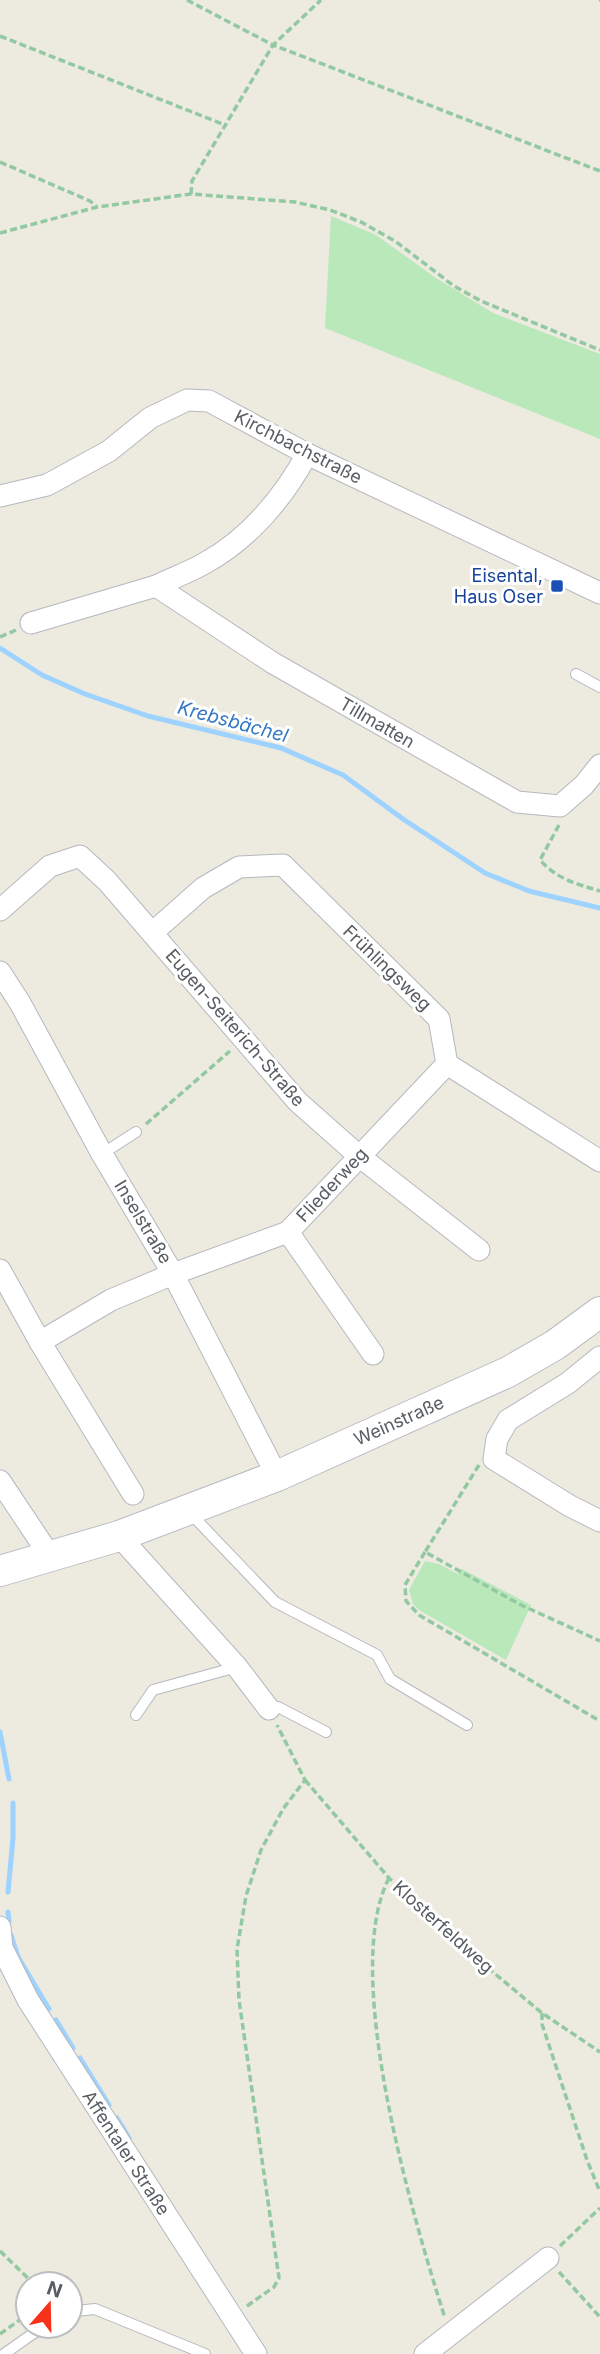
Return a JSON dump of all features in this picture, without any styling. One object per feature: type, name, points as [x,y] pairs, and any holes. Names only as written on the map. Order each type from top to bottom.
[{"type":"main road","name":"Weinstraße","points":[[0,1571],[120,1536],[277,1476],[508,1372],[555,1345],[600,1312]]},
{"type":"street","name":"Kirchbachstraße","points":[[0,496],[47,485],[109,451],[150,418],[187,400],[209,401],[307,454],[600,593]]},
{"type":"street","points":[[31,623],[156,586],[206,563],[245,534],[290,485],[307,454]]},
{"type":"street","name":"Tillmatten","points":[[156,586],[273,663],[517,802],[560,806]]},
{"type":"street","points":[[560,806],[584,785],[600,765]]},
{"type":"street","name":"Eugen-Seiterich-Straße","points":[[0,910],[50,866],[80,856],[107,881],[298,1102],[359,1156],[479,1250]]},
{"type":"street","name":"Frühlingsweg","points":[[152,933],[203,888],[239,867],[283,865],[439,1019],[447,1064]]},
{"type":"street","name":"Inselstraße","points":[[0,972],[20,1003],[102,1154],[173,1273],[277,1476]]},
{"type":"street","points":[[447,1064],[600,1161]]},
{"type":"street","name":"Fliederweg","points":[[40,1342],[111,1300],[173,1273],[288,1232],[447,1064]]},
{"type":"street","points":[[288,1232],[373,1354]]},
{"type":"street","points":[[0,1270],[132,1494]]},
{"type":"street","points":[[600,1357],[568,1383],[508,1420],[497,1439],[494,1458],[569,1506],[600,1521]]},
{"type":"street","points":[[0,1481],[50,1556]]},
{"type":"street","points":[[120,1536],[237,1667],[269,1709]]},
{"type":"street","name":"Affentaler Straße","points":[[1,1940],[28,2000],[256,2354]]},
{"type":"street","points":[[425,2354],[548,2258]]},
{"type":"lane","points":[[576,674],[600,687]]},
{"type":"lane","points":[[102,1154],[136,1132]]},
{"type":"lane","points":[[188,1511],[275,1602],[377,1655],[390,1679],[467,1725]]},
{"type":"lane","points":[[136,1715],[153,1690],[237,1667]]},
{"type":"lane","points":[[269,1709],[278,1707],[326,1732]]},
{"type":"lane","points":[[84,2310],[95,2309],[205,2354]]},
{"type":"lane","points":[[5,2354],[23,2340]]},
{"type":"path","points":[[187,0],[273,45],[600,171]]},
{"type":"path","points":[[191,194],[192,181],[273,45],[321,0]]},
{"type":"path","points":[[0,36],[225,125]]},
{"type":"path","points":[[0,162],[90,201],[97,207]]},
{"type":"path","points":[[0,233],[97,207],[191,194],[295,202],[330,210],[361,222],[396,241],[454,286],[481,301],[600,350]]},
{"type":"path","points":[[560,806],[558,828],[546,844],[540,860],[549,870],[566,881],[600,891]]},
{"type":"path","points":[[136,1132],[242,1040]]},
{"type":"path","points":[[494,1458],[481,1462],[425,1552],[405,1585],[406,1601],[419,1615],[600,1721]]},
{"type":"path","points":[[425,1552],[521,1605],[600,1641]]},
{"type":"path","name":"Klosterfeldweg","points":[[269,1709],[305,1780],[389,1878],[470,1954],[542,2012],[600,2052]]},
{"type":"path","points":[[231,2318],[274,2287],[279,2278],[239,2000],[237,1949],[246,1896],[261,1850],[283,1809],[305,1780]]},
{"type":"path","points":[[389,1878],[383,1891],[372,1950],[377,2034],[398,2151],[444,2318],[454,2331]]},
{"type":"path","points":[[542,2012],[542,2024],[600,2192]]},
{"type":"path","points":[[600,2208],[548,2258],[575,2292],[600,2317]]},
{"type":"path","points":[[0,2251],[20,2270]]},
{"type":"green space","points":[[331,216],[376,235],[436,278],[493,313],[600,354],[600,439],[325,328]]},
{"type":"green space","points":[[425,1561],[439,1564],[458,1574],[462,1569],[531,1605],[506,1660],[413,1604],[409,1590]]},
{"type":"waterway","name":"Krebsbächel","points":[[0,648],[42,675],[85,694],[148,716],[281,748],[343,775],[403,819],[485,873],[529,891],[600,908]]},
{"type":"waterway","points":[[0,1732],[9,1779]]},
{"type":"waterway","points":[[8,1892],[13,1803]]},
{"type":"waterway","points":[[8,1912],[9,1921]]},
{"type":"waterway","points":[[11,1935],[18,1957],[49,2009]]},
{"type":"waterway","points":[[56,2020],[73,2048]]},
{"type":"waterway","points":[[80,2058],[109,2105]]},
{"type":"waterway","points":[[117,2118],[129,2138]]},
{"type":"place","name":"Eisental, Haus Oser","points":[[557,586]]}]
